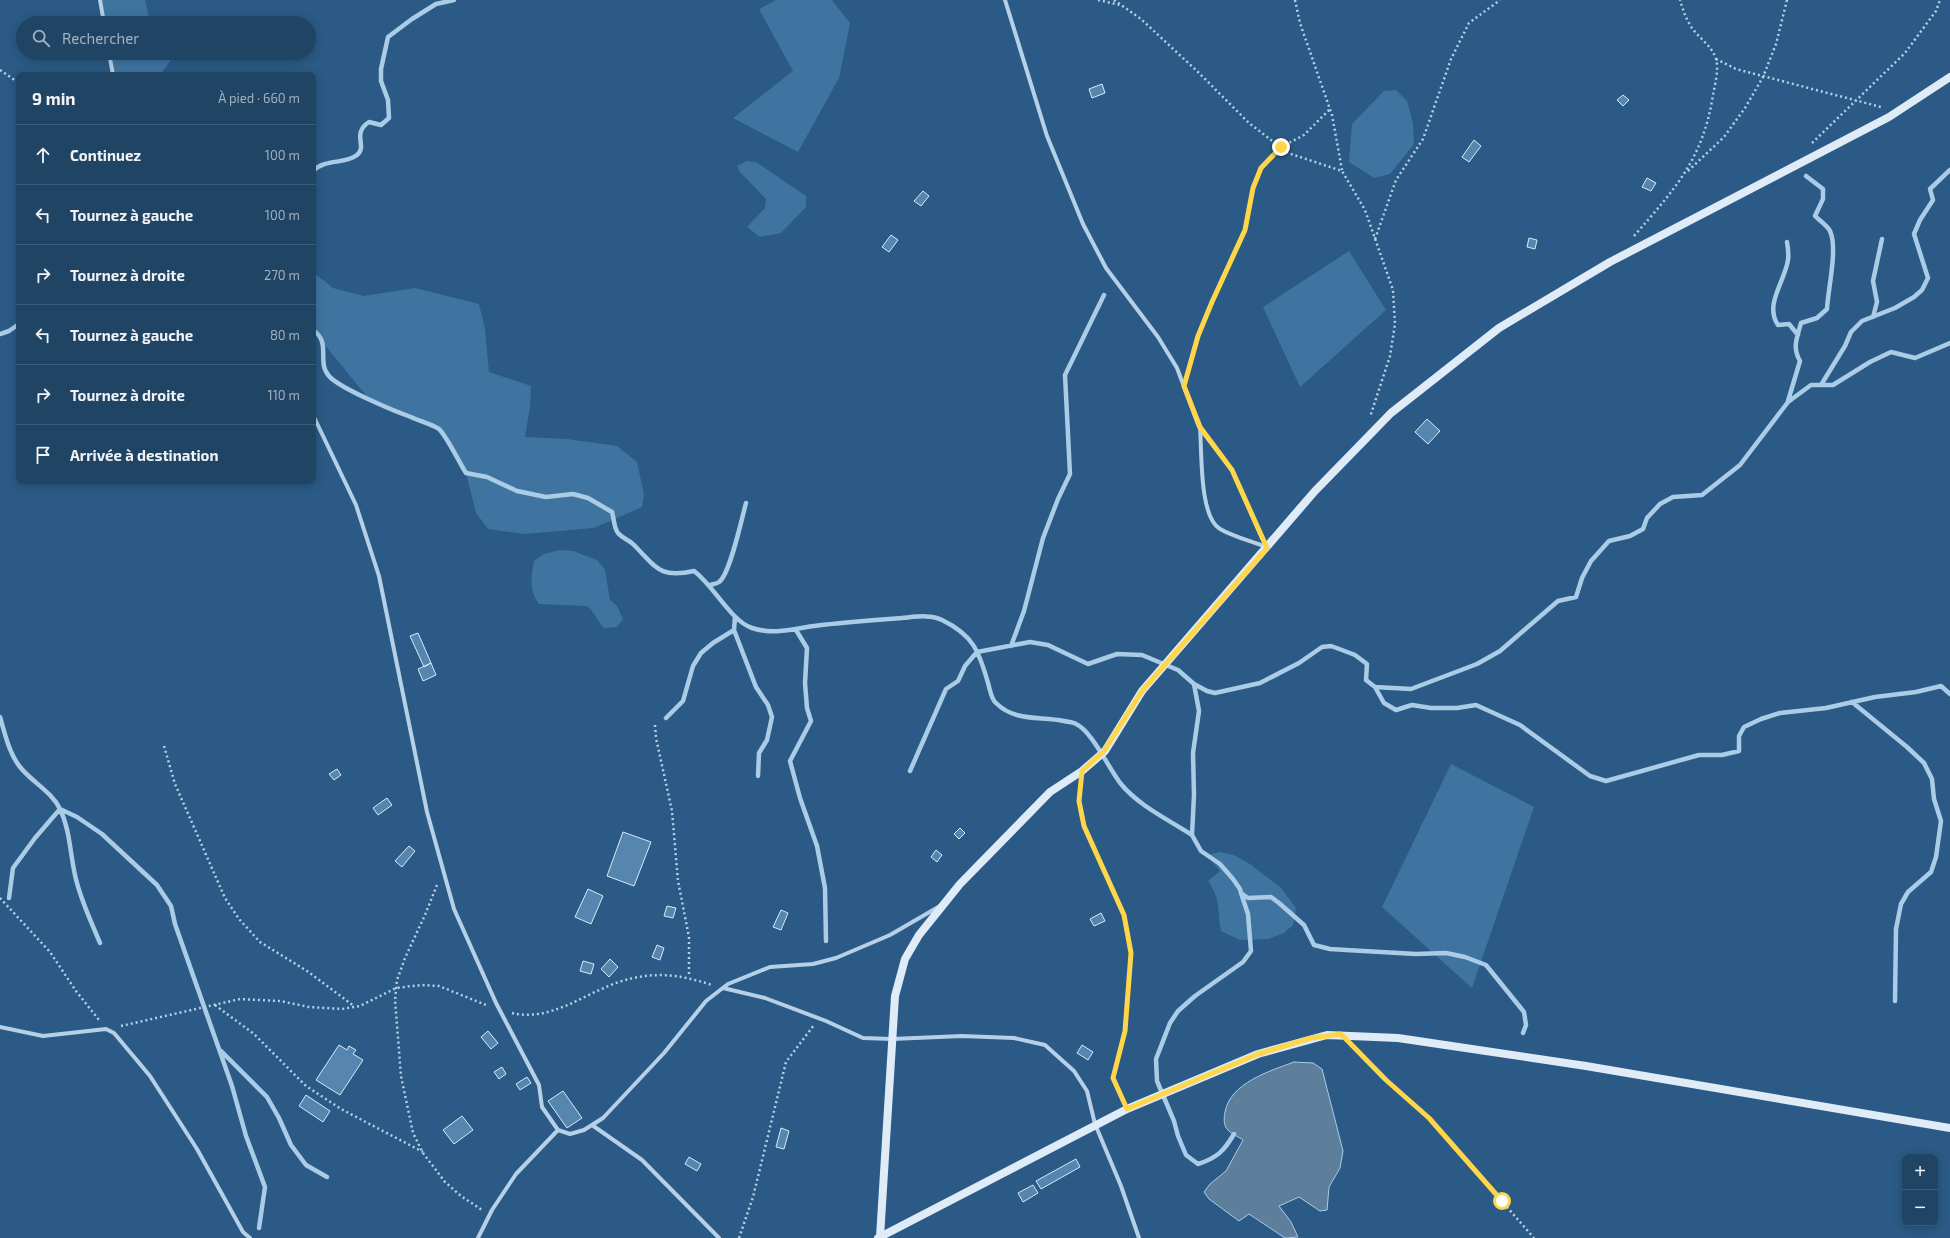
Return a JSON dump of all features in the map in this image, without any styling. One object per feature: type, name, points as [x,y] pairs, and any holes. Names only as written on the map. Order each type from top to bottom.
[{"type":"street","points":[[100,0],[103,16]]},
{"type":"street","points":[[1005,0],[1047,136],[1083,224],[1106,268],[1158,337],[1177,368],[1200,427],[1232,470],[1267,548]]},
{"type":"street","points":[[110,60],[112,72]]},
{"type":"street","points":[[879,1237],[895,996],[905,959],[919,935],[960,884],[1050,792],[1082,771],[1104,751],[1142,691],[1315,491],[1391,413],[1499,328],[1610,262],[1897,111],[1950,77]]},
{"type":"street","points":[[316,421],[356,505],[379,576],[427,812],[454,909],[500,1010],[539,1085],[542,1107],[558,1130],[570,1134],[584,1130],[603,1118],[664,1053],[706,1001],[723,988],[749,974],[770,966],[813,964],[836,958],[890,935],[946,902]]},
{"type":"street","points":[[1200,427],[1204,496],[1210,514],[1219,528],[1267,548]]},
{"type":"street","points":[[723,988],[765,998],[819,1018],[863,1038],[892,1039],[962,1036],[1014,1038],[1045,1045],[1074,1071],[1087,1091],[1095,1124],[1121,1186],[1139,1238]]},
{"type":"street","points":[[0,1027],[43,1036],[106,1029],[114,1032],[150,1076],[197,1148],[243,1232],[250,1238]]},
{"type":"street","points":[[879,1237],[1095,1124],[1127,1109],[1258,1054],[1311,1038],[1341,1034],[1398,1038],[1586,1066],[1950,1128]]},
{"type":"street","points":[[592,1125],[642,1160],[718,1238]]},
{"type":"street","points":[[478,1238],[489,1215],[516,1174],[558,1130]]},
{"type":"path","points":[[1098,0],[1123,6]]},
{"type":"path","points":[[1114,0],[1141,19],[1249,123],[1288,153],[1342,170]]},
{"type":"path","points":[[1294,0],[1300,23],[1330,109],[1342,170],[1365,210],[1393,290],[1395,324],[1390,356],[1379,392],[1368,420]]},
{"type":"path","points":[[1375,240],[1396,180],[1423,139],[1451,60],[1469,23],[1500,0]]},
{"type":"path","points":[[1680,0],[1685,16],[1692,28],[1709,47],[1716,59],[1717,75],[1711,112],[1702,142],[1687,172]]},
{"type":"path","points":[[1631,238],[1663,203],[1687,172],[1724,137],[1745,108],[1764,77],[1776,44],[1787,0]]},
{"type":"path","points":[[1810,145],[1905,53],[1936,11],[1940,0]]},
{"type":"path","points":[[1716,59],[1736,70],[1897,111]]},
{"type":"path","points":[[0,70],[16,81]]},
{"type":"path","points":[[1184,386],[1198,336],[1245,230],[1253,188],[1261,168],[1281,147],[1304,135],[1330,109]]},
{"type":"path","points":[[655,724],[656,738],[672,811],[678,881],[689,937],[689,977]]},
{"type":"path","points":[[164,746],[178,791],[225,898],[239,919],[260,942],[307,971],[354,1006]]},
{"type":"path","points":[[1082,771],[1079,801],[1084,826],[1124,915],[1131,953],[1125,1031],[1113,1078],[1127,1109]]},
{"type":"path","points":[[443,870],[397,980],[396,1022],[401,1076],[413,1133],[423,1152],[445,1182],[461,1196],[489,1215]]},
{"type":"path","points":[[0,898],[50,952],[76,991],[106,1029],[240,999],[280,1001],[310,1007],[342,1009],[360,1006],[396,988],[421,985],[439,986],[500,1010],[524,1016],[551,1012],[619,982],[649,975],[668,974],[689,977],[723,988]]},
{"type":"path","points":[[215,1005],[254,1034],[306,1086],[341,1109],[423,1152]]},
{"type":"path","points":[[739,1238],[753,1197],[786,1062],[819,1018]]},
{"type":"path","points":[[1341,1034],[1386,1080],[1429,1118],[1534,1238]]},
{"type":"shaded area","points":[[100,0],[145,0],[148,16],[103,16]]},
{"type":"shaded area","points":[[776,0],[832,0],[850,23],[839,78],[798,152],[733,118],[793,71],[759,9]]},
{"type":"shaded area","points":[[110,60],[171,60],[162,72],[112,72]]},
{"type":"shaded area","points":[[1396,90],[1407,101],[1413,123],[1414,144],[1390,174],[1374,178],[1349,162],[1352,124],[1384,91]]},
{"type":"shaded area","points":[[747,161],[756,162],[806,196],[806,207],[781,233],[760,237],[747,227],[765,208],[766,199],[740,172],[737,166]]},
{"type":"shaded area","points":[[1349,251],[1386,310],[1300,387],[1263,307]]},
{"type":"shaded area","points":[[316,274],[333,288],[364,296],[415,288],[479,304],[485,329],[489,372],[531,386],[530,407],[525,437],[567,439],[617,446],[637,462],[644,494],[642,507],[594,528],[525,534],[488,529],[476,513],[466,473],[440,430],[369,399],[324,344],[318,334],[316,335]]},
{"type":"shaded area","points":[[560,550],[573,551],[597,560],[605,570],[610,600],[617,606],[623,619],[617,627],[604,628],[587,606],[539,604],[532,589],[534,561],[544,554]]},
{"type":"shaded area","points":[[1451,764],[1534,807],[1472,988],[1382,907]]},
{"type":"shaded area","points":[[1220,852],[1234,855],[1250,864],[1281,888],[1296,908],[1293,925],[1284,933],[1269,939],[1240,940],[1221,931],[1217,899],[1208,881],[1220,871],[1207,855]]},
{"type":"shaded area","points":[[1294,1062],[1313,1063],[1322,1069],[1343,1151],[1340,1168],[1329,1187],[1327,1210],[1320,1211],[1299,1197],[1279,1206],[1291,1222],[1298,1237],[1285,1238],[1249,1214],[1239,1221],[1209,1199],[1204,1192],[1210,1184],[1226,1171],[1243,1140],[1231,1133],[1225,1126],[1225,1112],[1228,1102],[1235,1093],[1252,1080]]},
{"type":"building","points":[[1102,84],[1105,93],[1092,98],[1089,89]]},
{"type":"building","points":[[1623,95],[1629,100],[1623,106],[1617,100]]},
{"type":"building","points":[[1474,140],[1481,146],[1469,162],[1462,157]]},
{"type":"building","points":[[1647,178],[1656,183],[1651,191],[1642,187]]},
{"type":"building","points":[[923,191],[929,196],[921,206],[914,201]]},
{"type":"building","points":[[891,235],[898,240],[889,252],[882,247]]},
{"type":"building","points":[[1529,238],[1537,240],[1535,249],[1527,247]]},
{"type":"building","points":[[1427,419],[1440,431],[1428,444],[1415,432]]},
{"type":"building","points":[[418,633],[431,663],[424,667],[410,636]]},
{"type":"building","points":[[431,663],[436,675],[423,681],[418,669]]},
{"type":"building","points":[[337,769],[341,775],[334,780],[329,774]]},
{"type":"building","points":[[387,798],[392,805],[378,815],[373,808]]},
{"type":"building","points":[[960,828],[965,833],[959,839],[954,834]]},
{"type":"building","points":[[623,832],[651,842],[634,886],[607,876]]},
{"type":"building","points":[[409,846],[415,851],[402,867],[395,861]]},
{"type":"building","points":[[936,850],[942,855],[937,862],[931,857]]},
{"type":"building","points":[[588,889],[603,896],[591,924],[575,917]]},
{"type":"building","points":[[667,906],[676,908],[673,918],[664,916]]},
{"type":"building","points":[[781,910],[788,913],[781,930],[773,927]]},
{"type":"building","points":[[1101,913],[1105,921],[1094,926],[1090,919]]},
{"type":"building","points":[[657,945],[664,948],[660,960],[652,957]]},
{"type":"building","points":[[610,959],[618,967],[609,977],[601,969]]},
{"type":"building","points":[[583,961],[594,964],[591,974],[580,971]]},
{"type":"building","points":[[488,1031],[498,1043],[491,1049],[481,1037]]},
{"type":"building","points":[[339,1045],[347,1050],[349,1046],[356,1050],[353,1054],[363,1060],[340,1095],[316,1080]]},
{"type":"building","points":[[1082,1045],[1093,1052],[1088,1060],[1077,1053]]},
{"type":"building","points":[[502,1067],[506,1074],[499,1079],[494,1072]]},
{"type":"building","points":[[527,1077],[531,1083],[520,1090],[516,1084]]},
{"type":"building","points":[[563,1091],[582,1118],[567,1128],[548,1101]]},
{"type":"building","points":[[306,1095],[330,1111],[323,1122],[299,1106]]},
{"type":"building","points":[[462,1116],[473,1130],[454,1144],[443,1130]]},
{"type":"building","points":[[781,1128],[789,1131],[784,1149],[776,1147]]},
{"type":"building","points":[[689,1157],[701,1164],[697,1171],[685,1164]]},
{"type":"building","points":[[1076,1159],[1080,1167],[1041,1189],[1036,1181]]},
{"type":"building","points":[[1033,1185],[1038,1193],[1023,1202],[1018,1193]]},
{"type":"waterway","points":[[316,169],[324,164],[346,160],[357,155],[361,148],[360,135],[364,126],[369,122],[381,125],[389,118],[388,100],[381,81],[381,69],[388,37],[412,19],[436,4],[454,0]]},
{"type":"waterway","points":[[1821,385],[1845,346],[1851,332],[1862,321],[1895,308],[1914,297],[1922,290],[1928,278],[1914,234],[1920,220],[1933,200],[1930,189],[1950,170]]},
{"type":"waterway","points":[[1788,401],[1800,361],[1796,347],[1801,323],[1817,318],[1827,309],[1833,258],[1832,238],[1830,231],[1815,216],[1823,199],[1823,189],[1806,176]]},
{"type":"waterway","points":[[1873,317],[1877,302],[1873,281],[1882,239]]},
{"type":"waterway","points":[[1787,242],[1788,260],[1774,301],[1773,309],[1774,317],[1778,325],[1789,324],[1798,335]]},
{"type":"waterway","points":[[1011,646],[1024,611],[1043,538],[1058,499],[1070,474],[1065,375],[1104,295]]},
{"type":"waterway","points":[[0,334],[9,331],[16,326]]},
{"type":"waterway","points":[[316,332],[322,341],[325,371],[329,376],[344,387],[367,399],[439,429],[466,473],[487,477],[517,491],[546,497],[573,494],[588,498],[612,512],[618,533],[630,541],[653,565],[665,572],[682,573],[694,571],[709,585],[737,618],[752,628],[768,631],[783,631],[836,623],[922,616],[938,618],[953,626],[968,638],[978,653],[992,696],[996,703],[1003,709],[1020,716],[1075,723],[1088,734],[1116,777],[1128,792],[1145,806],[1192,835]]},
{"type":"waterway","points":[[1375,687],[1411,689],[1477,664],[1500,651],[1558,601],[1576,597],[1582,578],[1591,561],[1609,541],[1630,536],[1643,529],[1647,518],[1660,504],[1673,497],[1702,495],[1740,465],[1788,402],[1811,385],[1833,385],[1870,362],[1891,352],[1915,358],[1950,343]]},
{"type":"waterway","points":[[710,585],[719,582],[727,569],[746,503]]},
{"type":"waterway","points":[[735,617],[734,630],[756,687],[768,705],[772,717],[767,740],[759,753],[758,776]]},
{"type":"waterway","points":[[666,718],[683,701],[693,666],[701,653],[713,643],[734,630]]},
{"type":"waterway","points":[[796,630],[807,648],[805,683],[807,708],[811,721],[790,761],[800,798],[817,846],[825,888],[826,941]]},
{"type":"waterway","points":[[910,771],[946,689],[958,681],[965,666],[977,652],[1030,642],[1048,645],[1088,664],[1117,654],[1142,655],[1178,670],[1194,684],[1199,711],[1193,753],[1194,795],[1192,835],[1201,851],[1220,864],[1233,879],[1241,893],[1248,898],[1271,897],[1279,903],[1304,925],[1314,945],[1330,949],[1346,950],[1416,954],[1446,953],[1465,957],[1486,965],[1524,1012],[1526,1025],[1523,1033]]},
{"type":"waterway","points":[[1194,684],[1207,691],[1215,693],[1260,683],[1299,663],[1322,647],[1331,646],[1355,655],[1367,664],[1366,680],[1375,687],[1384,703],[1396,710],[1412,705],[1431,708],[1457,708],[1476,705],[1520,725],[1590,776],[1606,781],[1699,755],[1722,755],[1739,751],[1739,736],[1744,727],[1761,719],[1780,713],[1826,708],[1875,697],[1916,692],[1941,686],[1950,694]]},
{"type":"waterway","points":[[1852,702],[1907,747],[1924,763],[1932,779],[1934,799],[1941,821],[1936,857],[1931,872],[1908,892],[1901,904],[1896,929],[1895,1001]]},
{"type":"waterway","points":[[0,717],[16,762],[52,797],[60,809],[68,833],[77,884],[100,943]]},
{"type":"waterway","points":[[9,898],[13,868],[35,838],[60,809],[77,817],[102,834],[157,885],[171,906],[175,924],[232,1086],[246,1136],[265,1187],[259,1228]]},
{"type":"waterway","points":[[1234,1134],[1227,1145],[1219,1153],[1205,1162],[1198,1164],[1186,1155],[1178,1136],[1174,1121],[1157,1081],[1156,1059],[1170,1023],[1178,1011],[1195,996],[1243,962],[1251,951],[1248,914],[1241,893]]},
{"type":"waterway","points":[[221,1051],[267,1097],[279,1118],[291,1145],[306,1165],[327,1177]]},
{"type":"route","points":[[1281,147],[1261,168],[1253,188],[1245,230],[1198,336],[1184,386],[1200,427],[1232,470],[1242,489],[1267,548],[1142,691],[1104,751],[1082,771],[1079,801],[1084,826],[1124,915],[1131,953],[1125,1031],[1113,1078],[1127,1109],[1275,1048],[1311,1038],[1341,1034],[1386,1080],[1429,1118],[1502,1201]]}]
